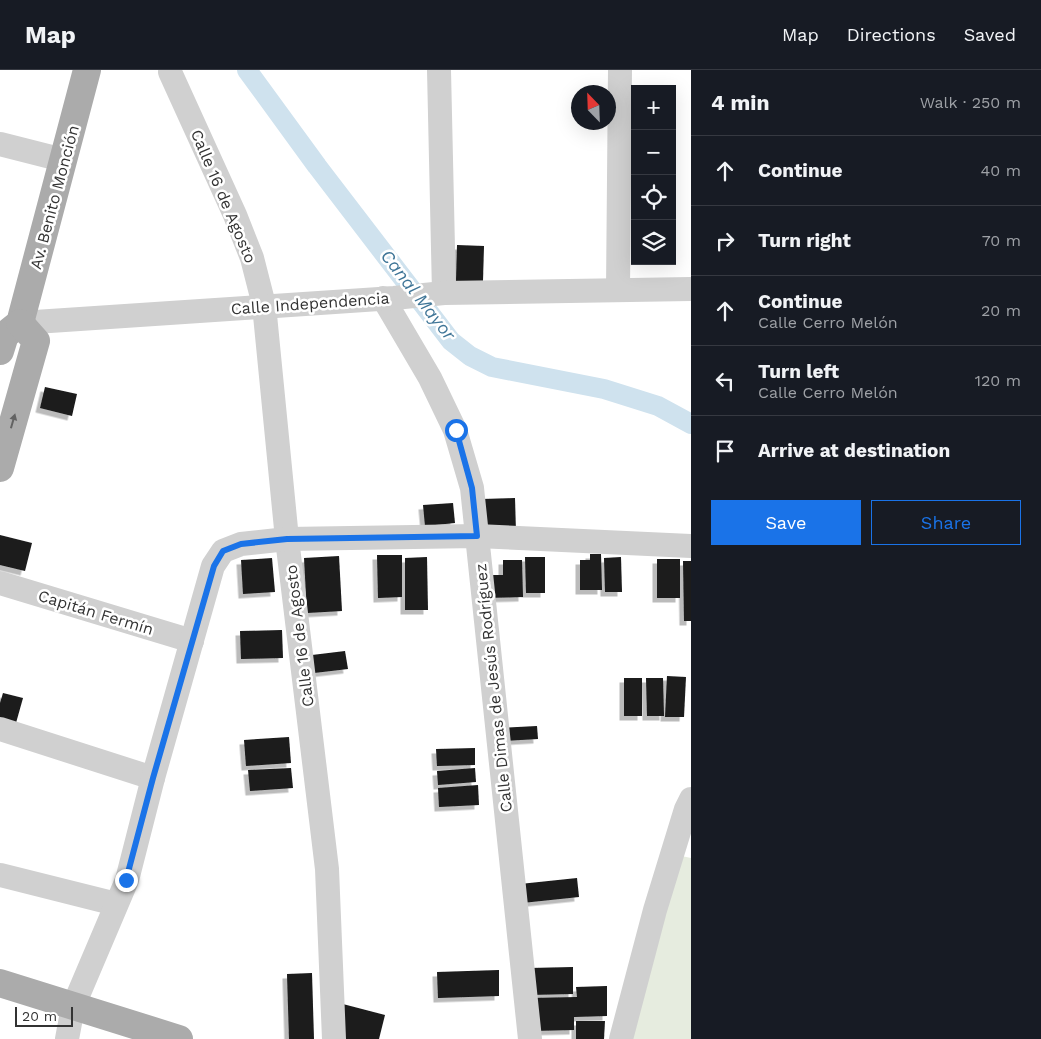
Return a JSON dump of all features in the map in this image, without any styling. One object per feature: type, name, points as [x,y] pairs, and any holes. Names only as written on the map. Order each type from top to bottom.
[{"type":"main road","name":"Av. Benito Monción","points":[[0,351],[5,334],[20,323],[87,70]]},
{"type":"main road","points":[[0,468],[36,341],[20,323]]},
{"type":"main road","points":[[0,984],[179,1039]]},
{"type":"street","points":[[438,70],[441,293]]},
{"type":"street","points":[[618,290],[620,70]]},
{"type":"street","name":"Calle 16 de Agosto","points":[[170,72],[235,215],[252,258],[264,305],[287,539],[327,869],[334,1039]]},
{"type":"street","points":[[0,144],[63,160]]},
{"type":"street","name":"Calle Independencia","points":[[20,323],[441,293],[691,289]]},
{"type":"street","name":"Calle Dimas de Jesús Rodríguez","points":[[388,298],[456,430],[472,488],[530,1039]]},
{"type":"street","points":[[67,1039],[73,1007],[126,880],[153,778],[214,566],[223,551],[241,544],[287,539],[477,536],[691,546]]},
{"type":"street","name":"Capitán Fermín","points":[[0,583],[192,641]]},
{"type":"street","points":[[0,729],[153,778]]},
{"type":"street","points":[[621,1039],[655,910],[689,806]]},
{"type":"street","points":[[0,875],[116,904]]},
{"type":"shaded area","points":[[677,855],[691,858],[691,1039],[627,1039]]},
{"type":"building","points":[[457,245],[484,246],[483,281],[456,281]]},
{"type":"building","points":[[45,387],[77,394],[72,416],[40,408]]},
{"type":"building","points":[[515,498],[516,532],[483,532],[482,499]]},
{"type":"building","points":[[453,503],[455,523],[425,526],[423,505]]},
{"type":"building","points":[[0,535],[32,543],[25,571],[0,565]]},
{"type":"building","points":[[590,554],[601,554],[602,590],[580,590],[580,560],[590,560]]},
{"type":"building","points":[[377,555],[402,555],[402,597],[378,598]]},
{"type":"building","points":[[339,556],[342,611],[307,613],[304,558]]},
{"type":"building","points":[[427,557],[428,610],[405,610],[405,558]]},
{"type":"building","points":[[525,557],[545,557],[545,593],[526,593]]},
{"type":"building","points":[[621,557],[622,592],[605,592],[604,558]]},
{"type":"building","points":[[272,558],[275,592],[243,594],[241,560]]},
{"type":"building","points":[[657,559],[680,559],[680,598],[657,598]]},
{"type":"building","points":[[503,560],[522,560],[523,597],[485,598],[485,575],[503,575]]},
{"type":"building","points":[[683,561],[691,561],[691,621],[684,621]]},
{"type":"building","points":[[282,630],[283,658],[241,659],[240,631]]},
{"type":"building","points":[[345,651],[348,669],[314,673],[312,655]]},
{"type":"building","points":[[667,676],[686,677],[684,717],[665,717]]},
{"type":"building","points":[[624,678],[642,678],[642,716],[624,716]]},
{"type":"building","points":[[646,678],[663,678],[664,716],[647,716]]},
{"type":"building","points":[[3,693],[23,698],[16,723],[0,718],[0,703]]},
{"type":"building","points":[[537,726],[538,739],[502,741],[501,728]]},
{"type":"building","points":[[289,737],[291,763],[246,766],[244,740]]},
{"type":"building","points":[[475,748],[475,765],[437,766],[436,749]]},
{"type":"building","points":[[291,768],[293,788],[250,791],[248,770]]},
{"type":"building","points":[[475,768],[476,782],[438,785],[437,771]]},
{"type":"building","points":[[478,785],[479,805],[439,807],[438,788]]},
{"type":"building","points":[[577,878],[579,897],[522,903],[520,884]]},
{"type":"building","points":[[573,967],[573,994],[529,995],[529,968]]},
{"type":"building","points":[[499,970],[499,996],[438,998],[437,972]]},
{"type":"building","points":[[312,973],[314,1039],[289,1039],[287,974]]},
{"type":"building","points":[[607,986],[607,1016],[574,1017],[574,1030],[532,1031],[531,998],[577,997],[576,987]]},
{"type":"building","points":[[339,1003],[385,1015],[379,1039],[341,1039]]},
{"type":"building","points":[[576,1021],[605,1021],[604,1039],[576,1039]]},
{"type":"waterway","name":"Canal Mayor","points":[[247,70],[317,166],[451,341],[470,356],[492,367],[604,389],[658,406],[691,424]]},
{"type":"route","points":[[126,880],[153,778],[214,566],[223,551],[241,544],[287,539],[477,536],[472,488],[456,430]]}]
